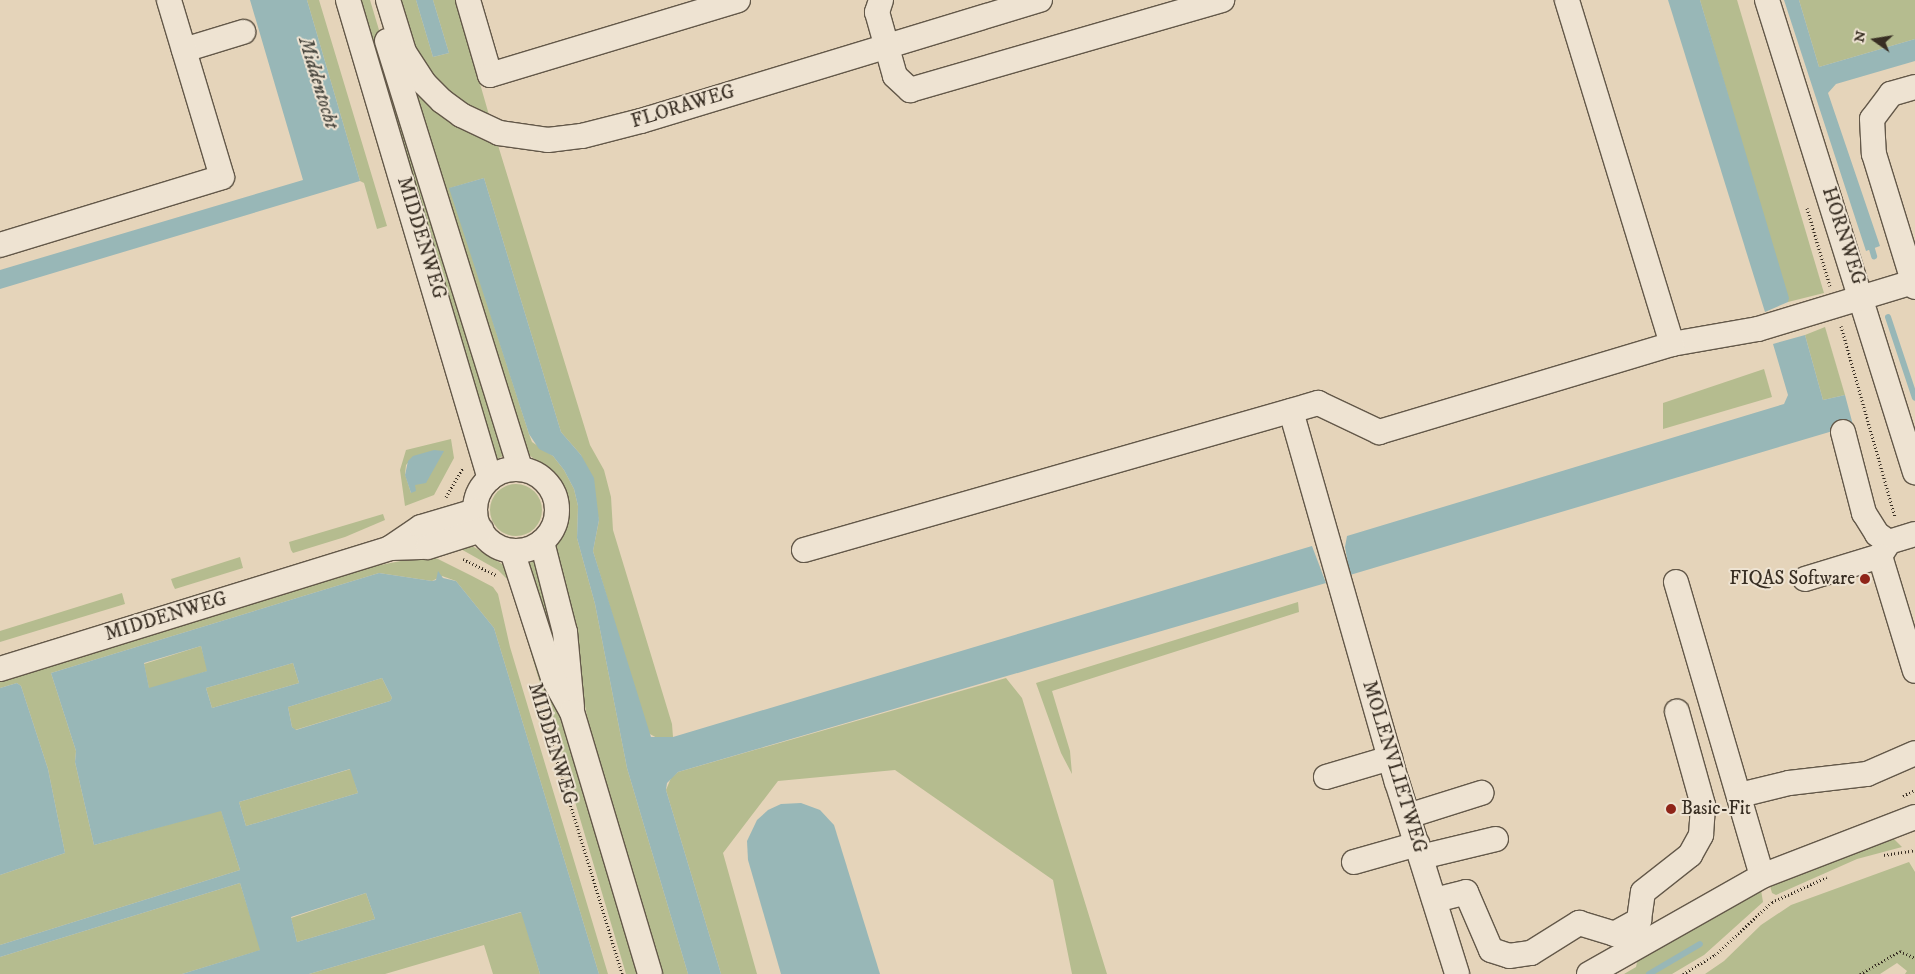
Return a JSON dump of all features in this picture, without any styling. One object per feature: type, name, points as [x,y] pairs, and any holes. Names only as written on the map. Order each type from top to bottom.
[{"type":"street","points":[[0,245],[222,177],[169,0]]},
{"type":"street","name":"MIDDENWEG","points":[[348,0],[490,478]]},
{"type":"street","name":"MIDDENWEG","points":[[375,0],[520,469]]},
{"type":"street","name":"FLORAWEG","points":[[388,0],[404,52],[424,83],[442,101],[482,126],[532,139],[548,140],[590,134],[1040,0]]},
{"type":"street","points":[[468,0],[490,75],[738,0]]},
{"type":"street","points":[[880,0],[877,12],[894,44]]},
{"type":"street","points":[[885,0],[891,7],[896,76],[910,90],[1222,0]]},
{"type":"street","points":[[1567,0],[1672,344]]},
{"type":"street","name":"HORNWEG","points":[[1767,0],[1863,297],[1915,472]]},
{"type":"street","points":[[184,50],[242,32]]},
{"type":"street","points":[[804,550],[1318,403],[1379,432],[1672,344],[1758,329],[1863,297],[1914,284],[1874,154],[1872,119],[1891,94],[1915,87]]},
{"type":"street","name":"MOLENVLIETWEG","points":[[1291,411],[1390,758],[1457,974]]},
{"type":"street","points":[[1843,432],[1864,513],[1884,549],[1915,671]]},
{"type":"street","points":[[520,469],[540,476],[555,498],[554,524],[542,542],[528,549],[512,551],[494,544],[478,521],[479,493],[490,478],[504,471],[520,469]]},
{"type":"street","name":"MIDDENWEG","points":[[0,669],[390,548],[428,547],[450,540],[478,521]]},
{"type":"street","name":"MIDDENWEG","points":[[390,548],[421,527],[478,521]]},
{"type":"street","points":[[1805,579],[1884,549],[1915,534]]},
{"type":"street","name":"MIDDENWEG","points":[[542,542],[565,632],[572,712],[650,974]]},
{"type":"street","name":"MIDDENWEG","points":[[512,551],[553,678],[572,712]]},
{"type":"street","points":[[1676,582],[1740,795],[1762,876]]},
{"type":"street","points":[[1614,934],[1639,920],[1643,892],[1690,855],[1701,835],[1704,805],[1677,712]]},
{"type":"street","points":[[1740,795],[1789,783],[1867,774],[1915,753]]},
{"type":"street","points":[[1326,777],[1390,758]]},
{"type":"street","points":[[1408,816],[1481,793]]},
{"type":"street","points":[[1589,974],[1762,876],[1915,817]]},
{"type":"street","points":[[1354,862],[1496,839]]},
{"type":"street","points":[[1435,900],[1466,892],[1491,950],[1509,956],[1531,953],[1578,923],[1614,934],[1628,952]]},
{"type":"path","points":[[450,540],[457,556],[502,580]]},
{"type":"path","name":"MIDDENWEG","points":[[537,694],[622,974]]},
{"type":"path","points":[[1877,857],[1915,850]]},
{"type":"path","points":[[1683,974],[1716,955],[1772,902],[1832,875]]},
{"type":"path","points":[[1860,974],[1900,951],[1915,958]]},
{"type":"green space","points":[[307,0],[319,0],[387,226],[377,229],[364,183],[360,181]]},
{"type":"green space","points":[[355,0],[370,0],[506,454],[496,460]]},
{"type":"green space","points":[[393,0],[416,0],[433,57],[449,53],[433,0],[456,0],[491,122],[458,103],[419,61]]},
{"type":"green space","points":[[1700,0],[1737,0],[1824,293],[1788,302]]},
{"type":"green space","points":[[1799,0],[1915,0],[1915,39],[1819,67]]},
{"type":"green space","points":[[402,63],[497,142],[590,445],[604,470],[611,497],[613,530],[672,724],[673,737],[659,739],[648,733],[593,551],[599,520],[581,455],[561,432],[484,178],[450,188],[532,442],[553,456],[564,470],[574,489],[578,506],[577,538],[595,604],[627,768],[688,974],[660,974],[596,760],[565,608],[554,547],[567,521],[565,494],[552,473],[524,451]]},
{"type":"green space","points":[[1825,327],[1845,395],[1823,400],[1805,335]]},
{"type":"green space","points":[[1764,369],[1772,397],[1663,429],[1663,403]]},
{"type":"green space","points":[[451,439],[454,458],[434,495],[405,506],[400,470],[406,450]],"holes":[[[414,456],[415,485],[411,493],[405,474],[406,465]]]},
{"type":"green space","points":[[511,484],[521,484],[535,491],[542,505],[542,515],[535,529],[521,536],[511,536],[501,532],[494,525],[490,515],[490,505],[494,495],[501,488]]},
{"type":"green space","points":[[383,514],[385,520],[345,537],[293,553],[291,550],[289,542]]},
{"type":"green space","points":[[469,544],[507,567],[554,698],[638,974],[626,974],[510,582],[498,570],[459,548]]},
{"type":"green space","points":[[240,557],[243,568],[175,589],[173,585],[171,579]]},
{"type":"green space","points":[[421,557],[434,557],[493,587],[498,594],[510,647],[608,974],[599,974],[494,628],[456,581],[442,576],[432,581],[379,573],[51,673],[76,751],[75,762],[94,845],[221,810],[240,870],[0,945],[0,875],[65,853],[48,769],[21,686],[17,683],[0,688],[0,679],[355,570]]},
{"type":"green space","points":[[535,561],[565,676],[526,564]]},
{"type":"green space","points":[[122,593],[125,604],[0,642],[0,631]]},
{"type":"green space","points":[[1298,602],[1299,612],[1052,691],[1070,751],[1072,774],[1061,753],[1036,683]]},
{"type":"green space","points":[[201,646],[208,671],[149,689],[144,664]]},
{"type":"green space","points":[[293,663],[299,683],[212,708],[206,688]]},
{"type":"green space","points":[[382,678],[392,698],[390,701],[295,730],[292,727],[288,707]]},
{"type":"green space","points":[[1006,678],[1022,698],[1107,974],[1072,974],[1053,880],[895,770],[778,781],[723,853],[757,974],[721,974],[666,790],[671,778],[678,772]]},
{"type":"green space","points":[[351,769],[358,793],[246,826],[239,802]]},
{"type":"green space","points":[[1893,838],[1902,847],[1857,859],[1776,895],[1772,893],[1770,886]]},
{"type":"green space","points":[[1909,862],[1915,872],[1915,974],[1905,974],[1907,971],[1897,963],[1880,974],[1705,974],[1724,961],[1761,925],[1791,905]]},
{"type":"green space","points":[[240,883],[261,950],[182,974],[0,974],[0,957]]},
{"type":"green space","points":[[1761,890],[1763,902],[1704,955],[1672,974],[1624,974],[1636,967],[1638,958]]},
{"type":"green space","points":[[366,893],[375,919],[297,942],[291,918]]},
{"type":"green space","points":[[522,912],[540,974],[493,974],[484,945],[385,974],[309,974]]},
{"type":"water","name":"Middentocht","points":[[250,0],[307,0],[360,181],[0,289],[0,270],[303,180]]},
{"type":"water","points":[[416,0],[433,0],[449,53],[433,57]]},
{"type":"water","points":[[1668,0],[1700,0],[1789,298],[1788,302],[1765,312]]},
{"type":"water","points":[[1784,0],[1799,0],[1819,67],[1915,39],[1915,61],[1836,84],[1828,93],[1880,246],[1866,251]]},
{"type":"water","points":[[484,178],[561,432],[581,455],[594,478],[599,520],[593,551],[651,737],[673,737],[1312,546],[1326,583],[678,772],[667,783],[666,790],[721,974],[688,974],[627,768],[595,604],[577,538],[578,506],[574,489],[564,470],[553,456],[539,449],[529,434],[449,188]]},
{"type":"water","points":[[1805,335],[1823,400],[1845,395],[1853,425],[1350,575],[1345,547],[1347,536],[1784,404],[1788,395],[1773,344]]},
{"type":"water","points":[[434,450],[444,451],[426,483],[415,485],[416,491],[411,493],[405,475],[408,461],[413,456]]},
{"type":"water","points":[[438,571],[443,578],[456,581],[494,628],[599,974],[540,974],[521,912],[309,974],[182,974],[260,950],[240,883],[0,957],[0,945],[240,870],[221,811],[94,845],[75,762],[76,751],[51,673],[379,573],[436,580]],"holes":[[[201,646],[207,671],[149,688],[144,663]],[[293,663],[299,683],[212,708],[206,688]],[[382,678],[392,698],[390,701],[296,730],[292,727],[288,707]],[[350,769],[358,793],[246,826],[239,802]],[[366,893],[375,919],[297,942],[291,917]]]},
{"type":"water","points":[[17,683],[21,686],[48,769],[65,853],[0,875],[0,688]]},
{"type":"water","points":[[801,803],[820,810],[834,825],[880,974],[781,974],[748,860],[747,841],[757,820],[768,810],[781,804]]},
{"type":"waterway","points":[[1870,242],[1874,256]]},
{"type":"waterway","points":[[1888,317],[1915,398]]},
{"type":"waterway","points":[[1649,974],[1700,944]]},
{"type":"place","name":"FIQAS Software","points":[[1865,579]]},
{"type":"place","name":"Basic-Fit","points":[[1671,809]]}]
